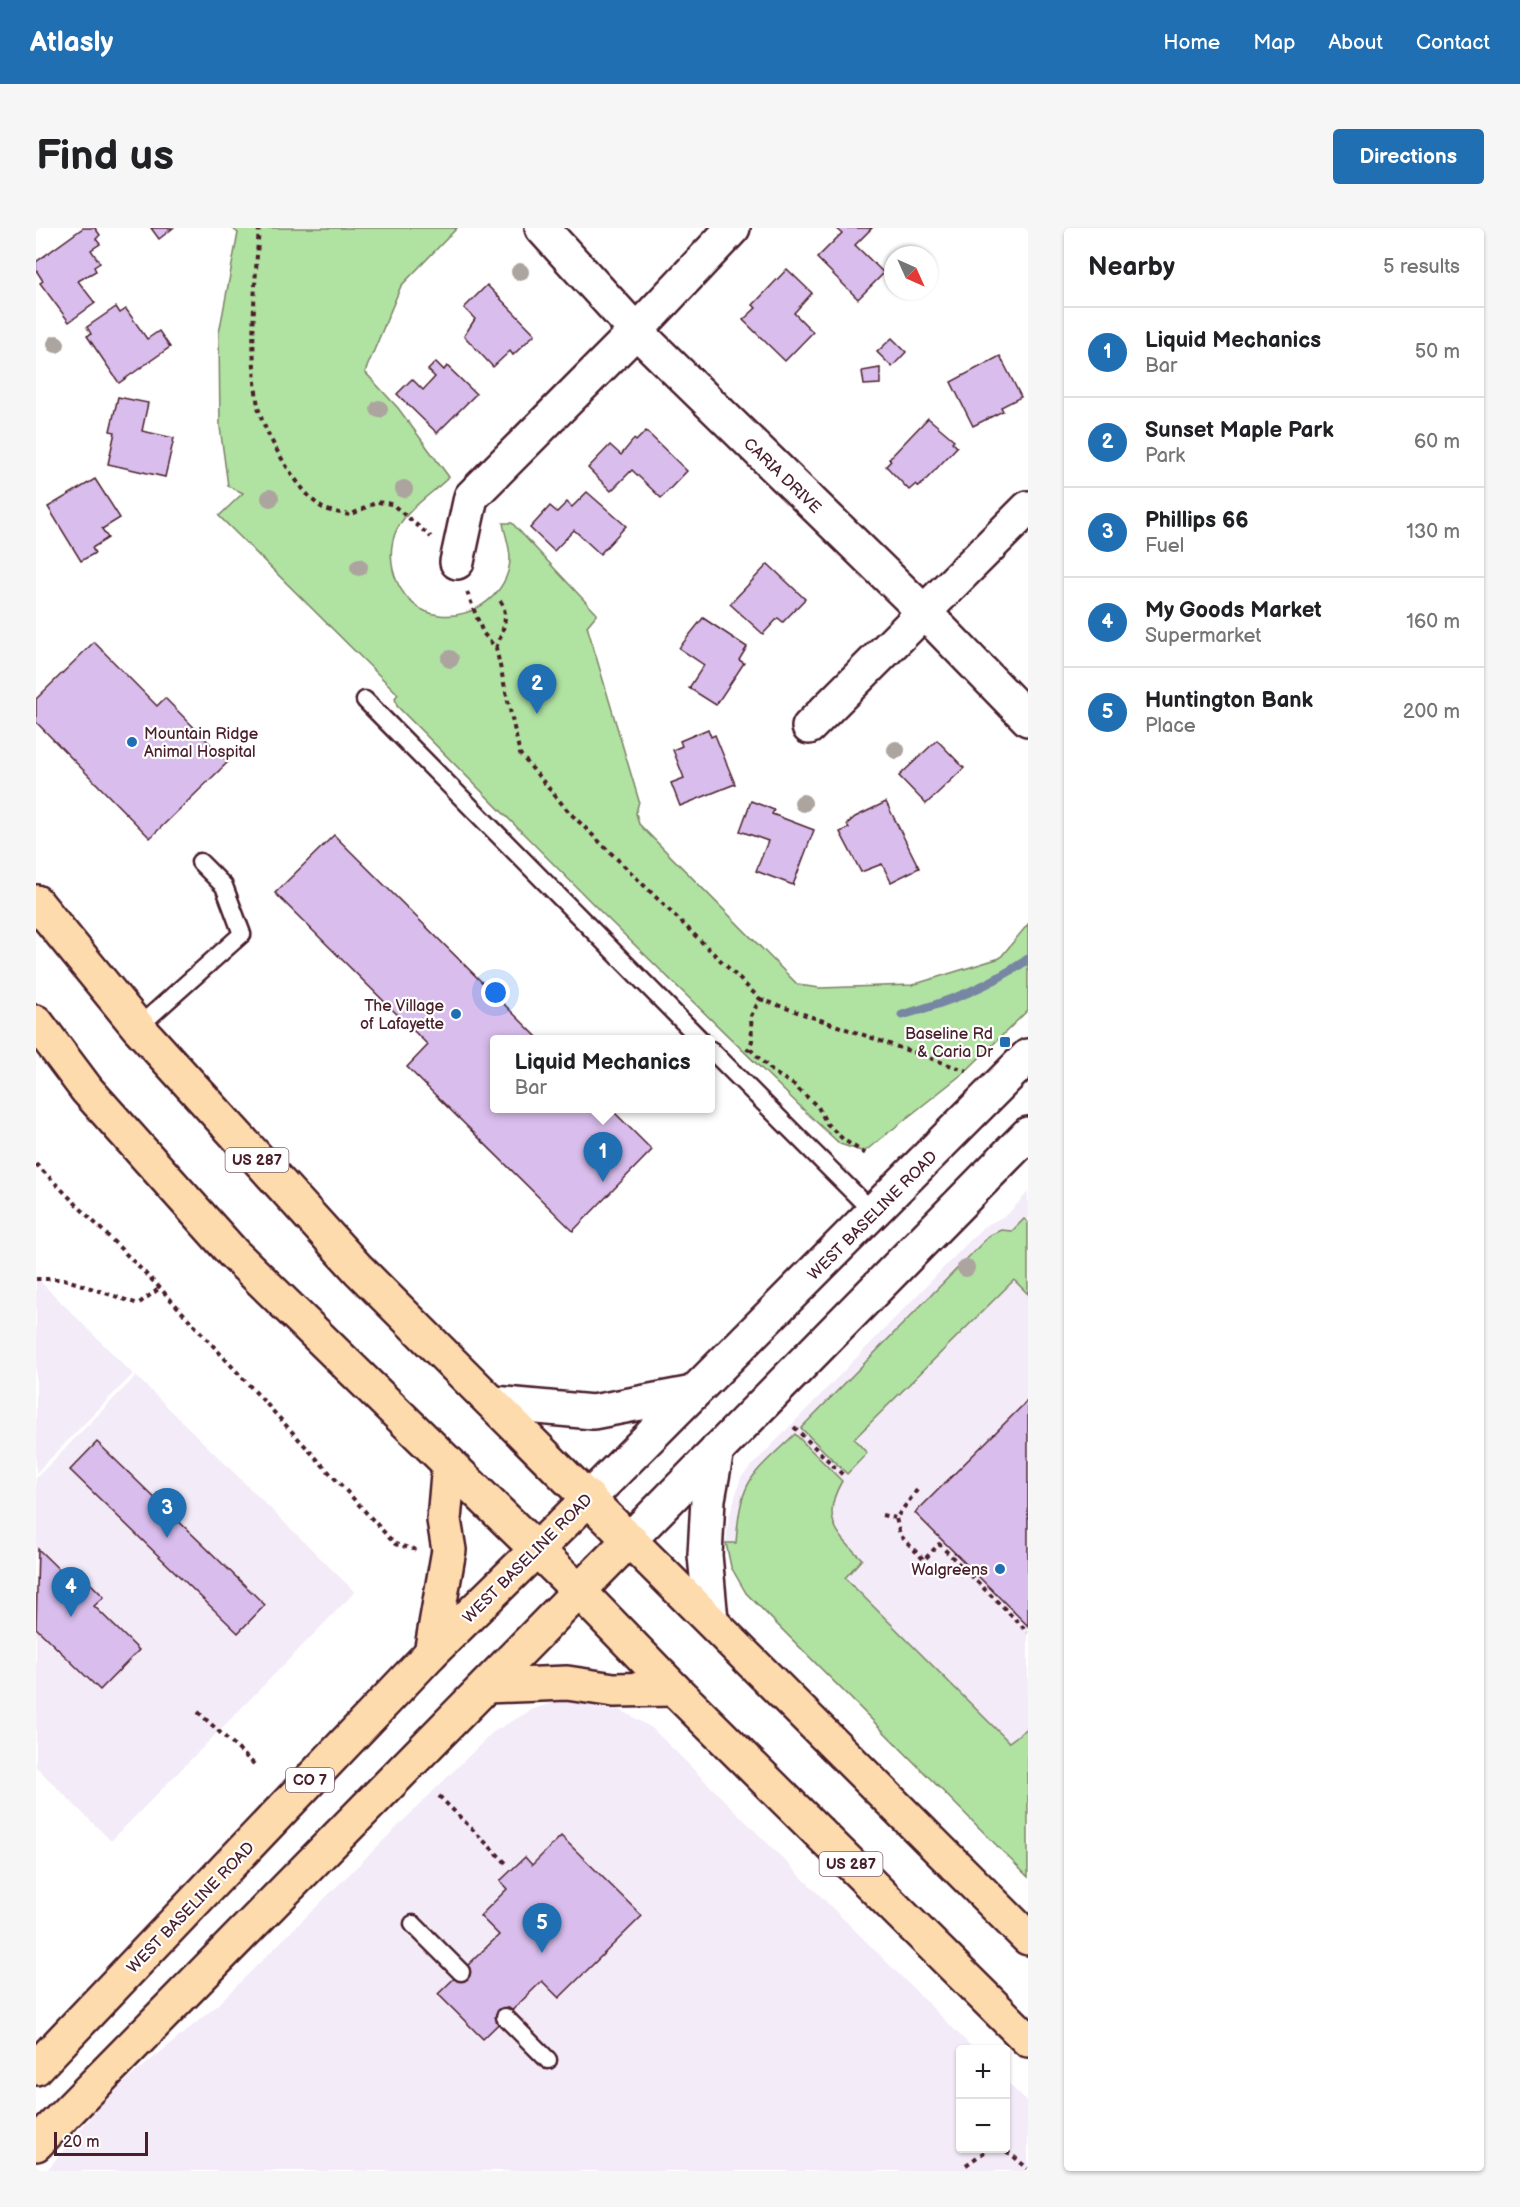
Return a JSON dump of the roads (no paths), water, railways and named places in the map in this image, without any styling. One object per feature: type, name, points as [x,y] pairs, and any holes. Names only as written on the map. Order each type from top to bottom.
[{"type":"main road","name":"CARIA DRIVE","points":[[542,228],[636,331],[924,613],[1028,719]]},
{"type":"main road","points":[[457,562],[471,497],[636,331],[733,228]]},
{"type":"main road","points":[[809,727],[1028,508]]},
{"type":"main road","name":"US 287","points":[[36,902],[138,1027],[358,1269],[1028,1938]]},
{"type":"main road","name":"US 287","points":[[36,1022],[87,1090],[233,1253],[578,1590],[674,1689],[1028,2040]]},
{"type":"main road","name":"WEST BASELINE ROAD","points":[[36,2068],[431,1653],[874,1213],[1028,1056]]},
{"type":"main road","points":[[36,2144],[1028,1134]]},
{"type":"main road","points":[[494,1403],[593,1412],[693,1393]]},
{"type":"main road","points":[[711,1620],[705,1555],[708,1499],[717,1450]]},
{"type":"main road","points":[[431,1653],[448,1565],[449,1550],[444,1520],[449,1463]]},
{"type":"main road","points":[[486,1686],[567,1683],[614,1690],[674,1689]]},
{"type":"lane","points":[[365,700],[696,1035]]},
{"type":"lane","points":[[138,1027],[242,934],[224,886],[200,862]]},
{"type":"lane","points":[[715,1054],[874,1213]]},
{"type":"lane","points":[[413,1924],[461,1972]]},
{"type":"lane","points":[[505,2017],[548,2060]]},
{"type":"waterway","points":[[902,1015],[968,993],[1028,959]]},
{"type":"place","name":"Sunset Maple Park","points":[[537,714]]},
{"type":"place","name":"Mountain Ridge Animal Hospital","points":[[132,742]]},
{"type":"place","name":"The Village of Lafayette","points":[[456,1014]]},
{"type":"place","name":"Baseline Rd & Caria Dr","points":[[1005,1042]]},
{"type":"place","name":"Liquid Mechanics","points":[[603,1182]]},
{"type":"place","name":"Phillips 66","points":[[167,1538]]},
{"type":"place","name":"Walgreens","points":[[1000,1569]]},
{"type":"place","name":"My Goods Market","points":[[71,1617]]},
{"type":"place","name":"Huntington Bank","points":[[542,1953]]}]
